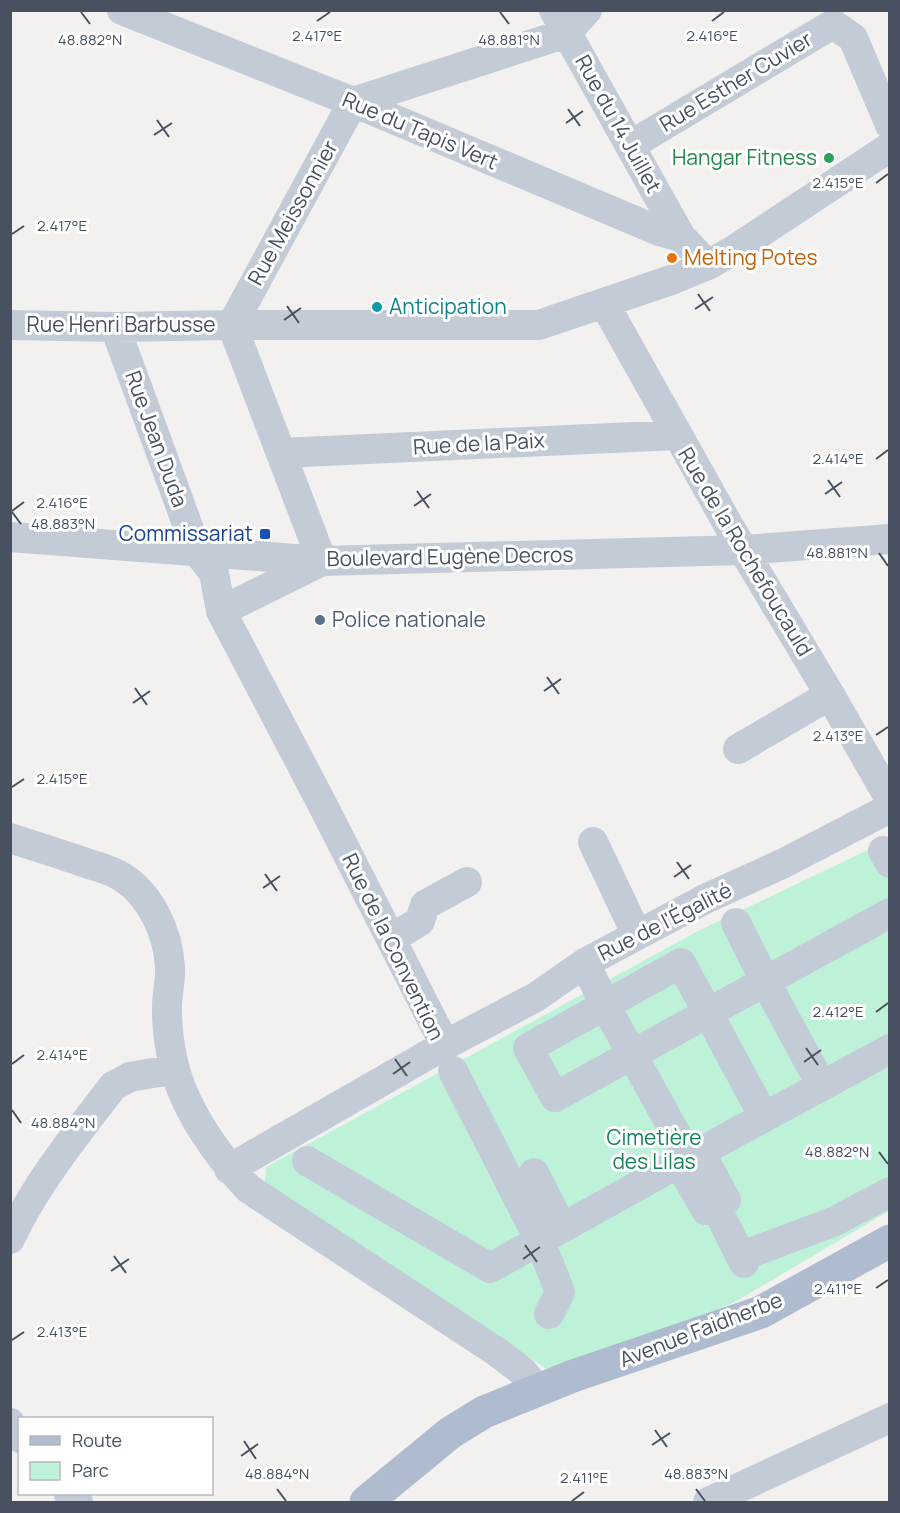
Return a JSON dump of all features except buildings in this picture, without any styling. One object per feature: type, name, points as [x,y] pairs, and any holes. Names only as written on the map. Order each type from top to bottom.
[{"type":"main road","name":"Avenue Faidherbe","points":[[366,1503],[450,1433],[484,1412],[538,1390],[761,1312],[890,1242]]},
{"type":"street","name":"Rue du Tapis Vert","points":[[122,10],[353,102],[658,231],[681,237],[708,265]]},
{"type":"street","points":[[353,102],[587,10]]},
{"type":"street","name":"Rue du 14 Juillet","points":[[561,22],[681,237]]},
{"type":"street","name":"Rue Esther Cuvier","points":[[631,145],[833,24],[853,38],[890,124]]},
{"type":"street","name":"Rue Meissonnier","points":[[232,325],[353,102]]},
{"type":"street","name":"Rue Henri Barbusse","points":[[10,325],[116,327],[539,325],[674,279],[708,265],[890,147]]},
{"type":"street","name":"Rue de la Rochefoucauld","points":[[604,303],[676,435],[890,799]]},
{"type":"street","points":[[220,611],[322,561],[232,325]]},
{"type":"street","name":"Rue Jean Duda","points":[[116,327],[197,551]]},
{"type":"street","name":"Rue de la Paix","points":[[281,453],[676,435]]},
{"type":"street","name":"Boulevard Eugène Decros","points":[[10,537],[322,561],[743,550],[890,539]]},
{"type":"street","name":"Rue de la Convention","points":[[197,551],[214,573],[220,611],[391,939],[449,1058],[229,1169]]},
{"type":"street","points":[[738,749],[830,695]]},
{"type":"street","name":"Rue de l'Égalité","points":[[449,1058],[585,963],[705,899],[784,863],[890,808]]},
{"type":"street","points":[[10,838],[105,869],[122,877],[138,890],[153,911],[166,943],[169,959],[170,983],[166,1011],[175,1069],[186,1100],[229,1169],[249,1189],[497,1352],[522,1371],[538,1390]]},
{"type":"street","points":[[593,842],[637,935]]},
{"type":"street","points":[[391,939],[420,921],[430,920],[464,894]]},
{"type":"street","points":[[764,1117],[708,1013],[681,963],[528,1048],[555,1097],[632,1055],[708,1013],[765,981],[890,913]]},
{"type":"street","points":[[736,923],[822,1086]]},
{"type":"street","points":[[585,963],[605,1005],[689,1158],[726,1200],[715,1205],[747,1258],[833,1222],[890,1192]]},
{"type":"street","points":[[308,1161],[490,1268],[550,1233],[890,1049]]},
{"type":"street","points":[[449,1058],[550,1233]]},
{"type":"street","points":[[10,1239],[43,1181],[113,1086],[130,1077],[175,1069]]},
{"type":"street","points":[[534,1173],[550,1233],[560,1292],[549,1314]]},
{"type":"street","points":[[708,1503],[890,1418]]},
{"type":"green space","name":"Cimetière des Lilas","points":[[889,840],[889,1211],[733,1303],[644,1341],[553,1373],[265,1182],[266,1167],[698,931]]},
{"type":"place","name":"Hangar Fitness","points":[[829,158]]},
{"type":"place","name":"Melting Potes","points":[[672,258]]},
{"type":"place","name":"Anticipation","points":[[377,307]]},
{"type":"place","name":"Commissariat","points":[[265,534]]},
{"type":"place","name":"Police nationale","points":[[320,620]]}]
